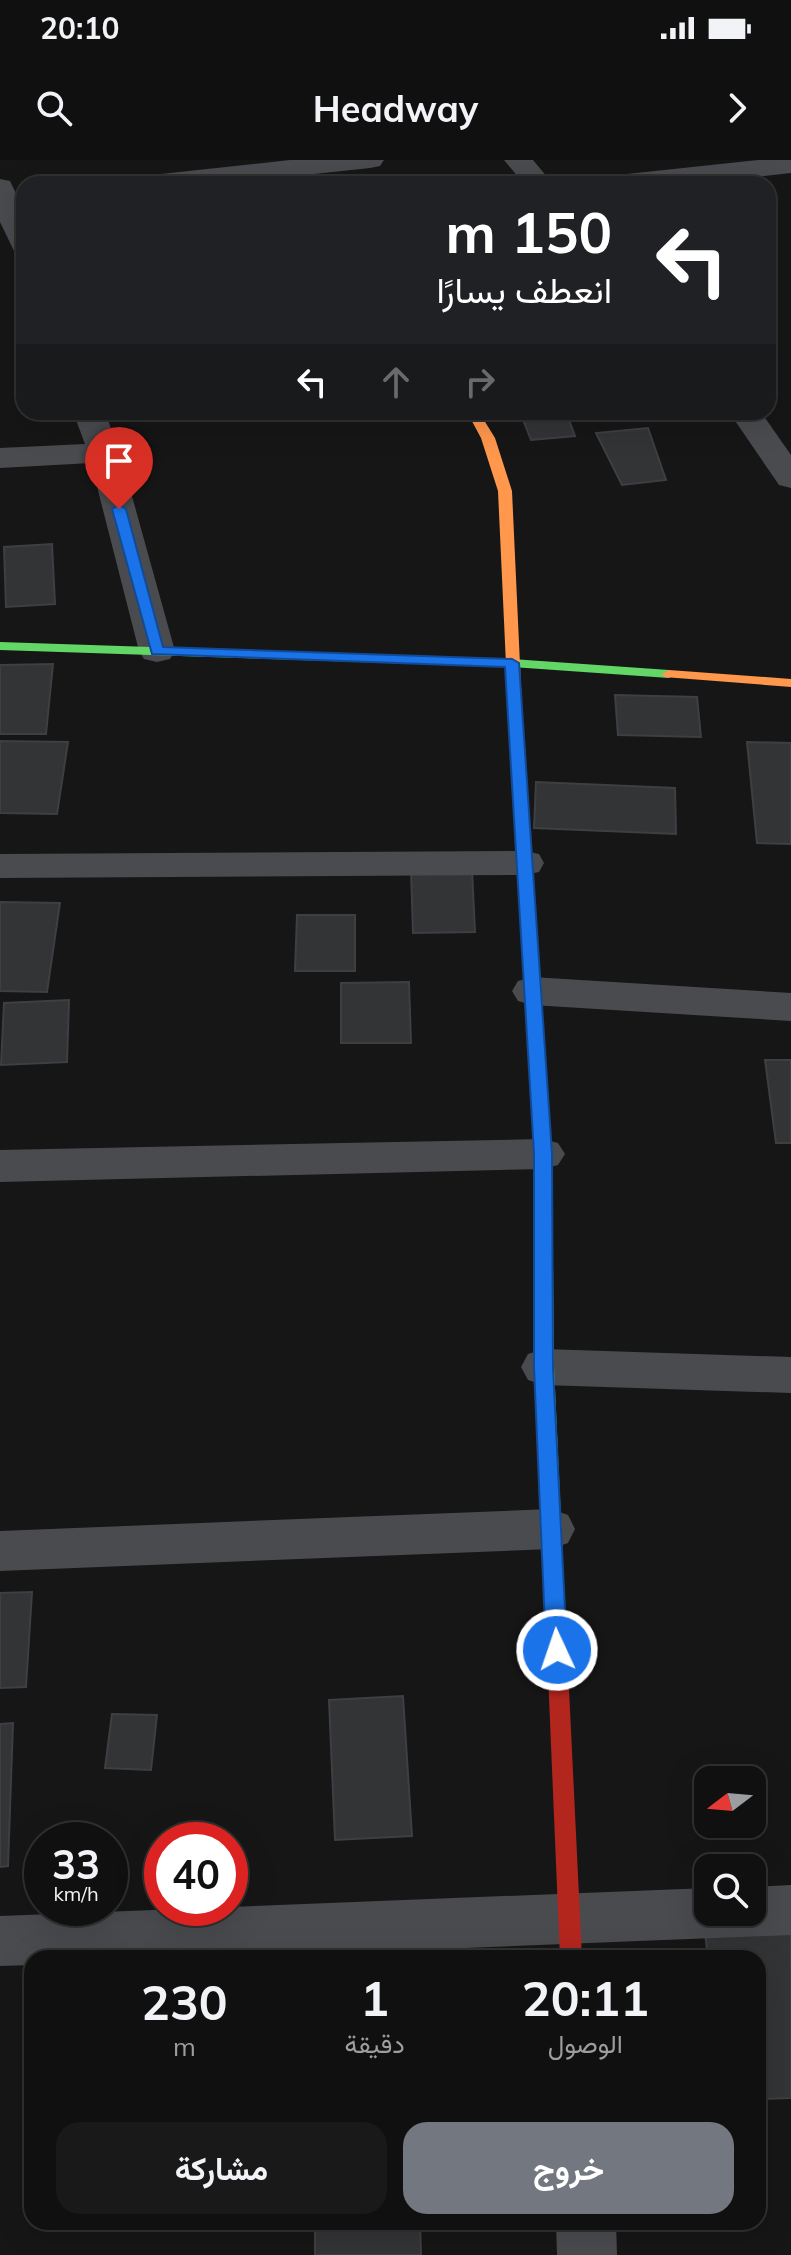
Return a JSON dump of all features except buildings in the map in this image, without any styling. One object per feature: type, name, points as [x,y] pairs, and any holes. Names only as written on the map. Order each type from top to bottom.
[{"type":"street","points":[[307,176],[328,175],[370,160]]},
{"type":"street","points":[[518,160],[532,176]]},
{"type":"street","points":[[685,176],[791,165]]},
{"type":"street","points":[[8,202],[16,224]]},
{"type":"street","points":[[92,420],[104,453],[157,651]]},
{"type":"street","points":[[478,420],[488,438],[505,491],[512,663],[543,1154],[544,1367],[570,1939]]},
{"type":"street","points":[[751,420],[791,478]]},
{"type":"street","points":[[0,458],[104,453]]},
{"type":"street","points":[[0,646],[512,663],[791,683]]},
{"type":"street","points":[[0,866],[525,863]]},
{"type":"street","points":[[532,991],[791,1007]]},
{"type":"street","points":[[0,1166],[543,1154]]},
{"type":"street","points":[[544,1367],[791,1375]]},
{"type":"street","points":[[0,1551],[551,1529]]},
{"type":"street","points":[[766,1911],[791,1910]]},
{"type":"street","points":[[0,1941],[570,1939],[694,1920]]},
{"type":"street","points":[[586,2230],[587,2255]]},
{"type":"traffic: fast","points":[[0,646],[512,663],[669,674]]},
{"type":"traffic: fast","points":[[515,708],[543,1154],[544,1367],[556,1627]]},
{"type":"traffic: slow","points":[[478,420],[488,438],[505,491],[515,708]]},
{"type":"traffic: slow","points":[[669,674],[791,683]]},
{"type":"traffic: jam","points":[[556,1627],[571,1950]]},
{"type":"route","points":[[119,509],[157,651],[512,663],[543,1154],[544,1367],[557,1650]]}]
